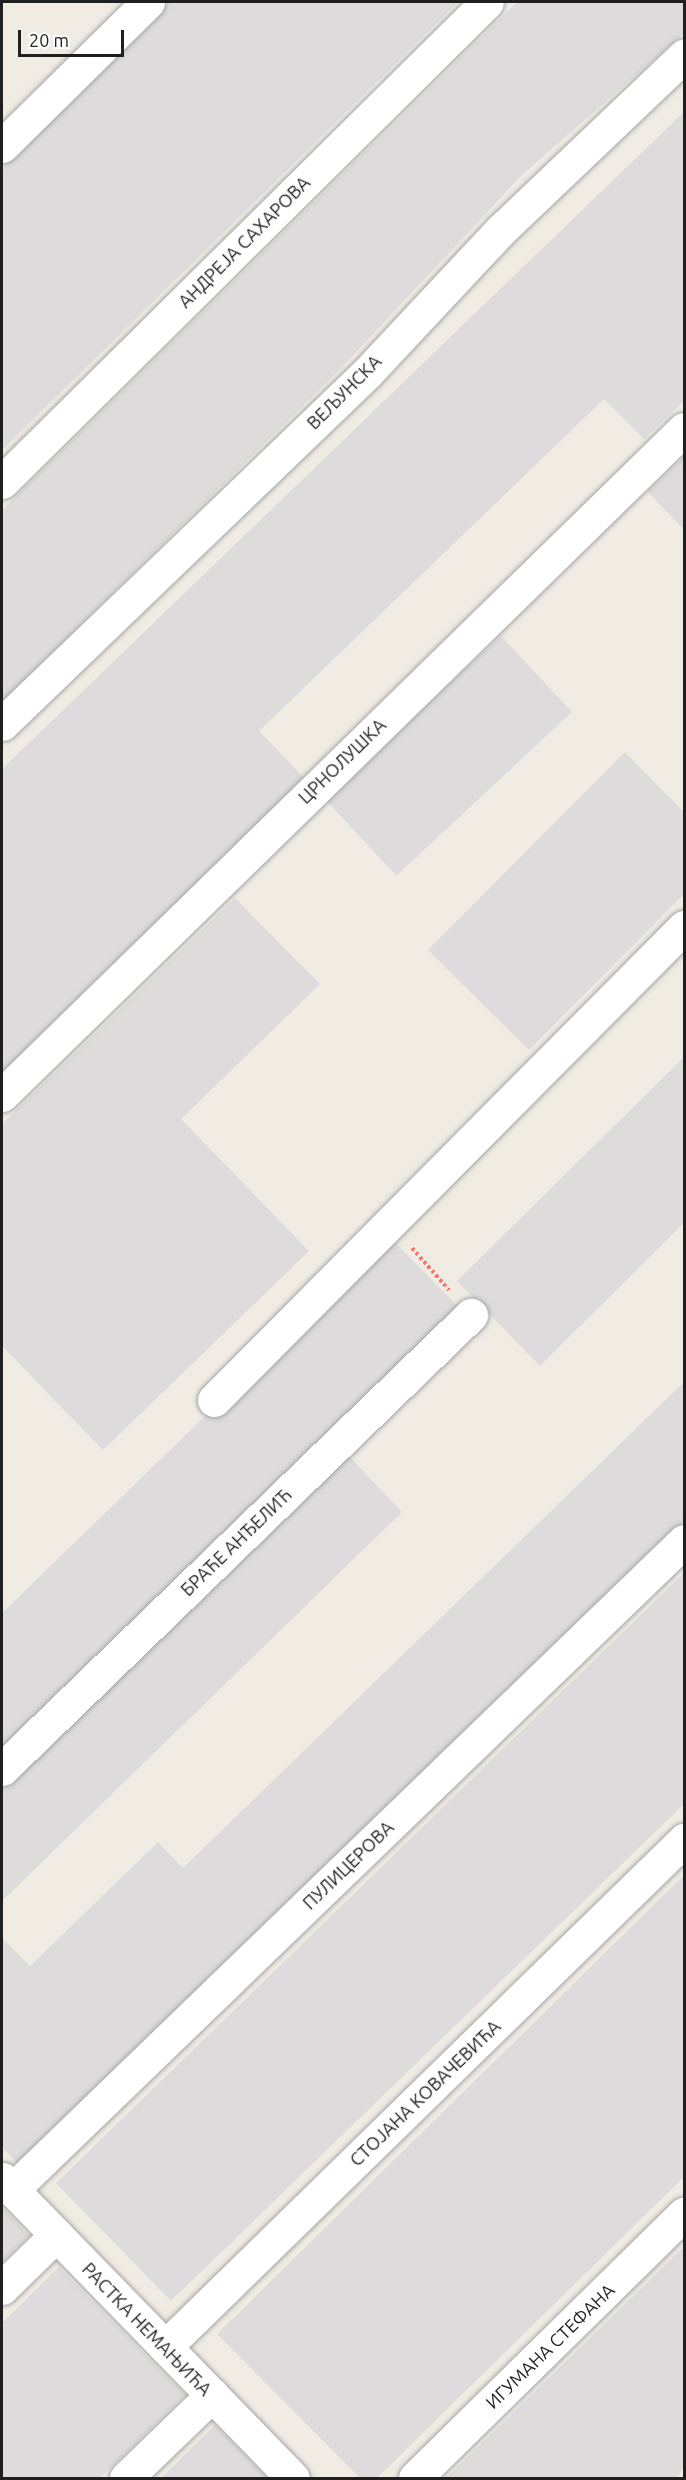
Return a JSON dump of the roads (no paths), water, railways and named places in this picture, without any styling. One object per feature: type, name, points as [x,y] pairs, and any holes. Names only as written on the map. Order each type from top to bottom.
[{"type":"street","points":[[2,146],[148,2]]},
{"type":"street","name":"АНДРЕЈА САХАРОВА","points":[[2,482],[487,2]]},
{"type":"street","name":"ВЕЉУНСКА","points":[[2,724],[684,56]]},
{"type":"street","name":"ЦРНОЛУШКА","points":[[2,1095],[684,429]]},
{"type":"street","points":[[214,1400],[392,1225],[684,927]]},
{"type":"street","name":"БРАЋЕ АНЂЕЛИЋ","points":[[2,1769],[471,1315]]},
{"type":"street","name":"ПУЛИЦЕРОВА","points":[[7,2185],[684,1540]]},
{"type":"street","name":"СТОЈАНА КОВАЧЕВИЋА","points":[[165,2347],[684,1840]]},
{"type":"street","name":"РАСТКА НЕМАЊИЋА","points":[[7,2185],[294,2478]]},
{"type":"street","name":"ИГУМАНА СТЕФАНА","points":[[414,2478],[684,2214]]},
{"type":"street","points":[[2,2288],[56,2235]]},
{"type":"street","points":[[126,2478],[212,2395]]}]
